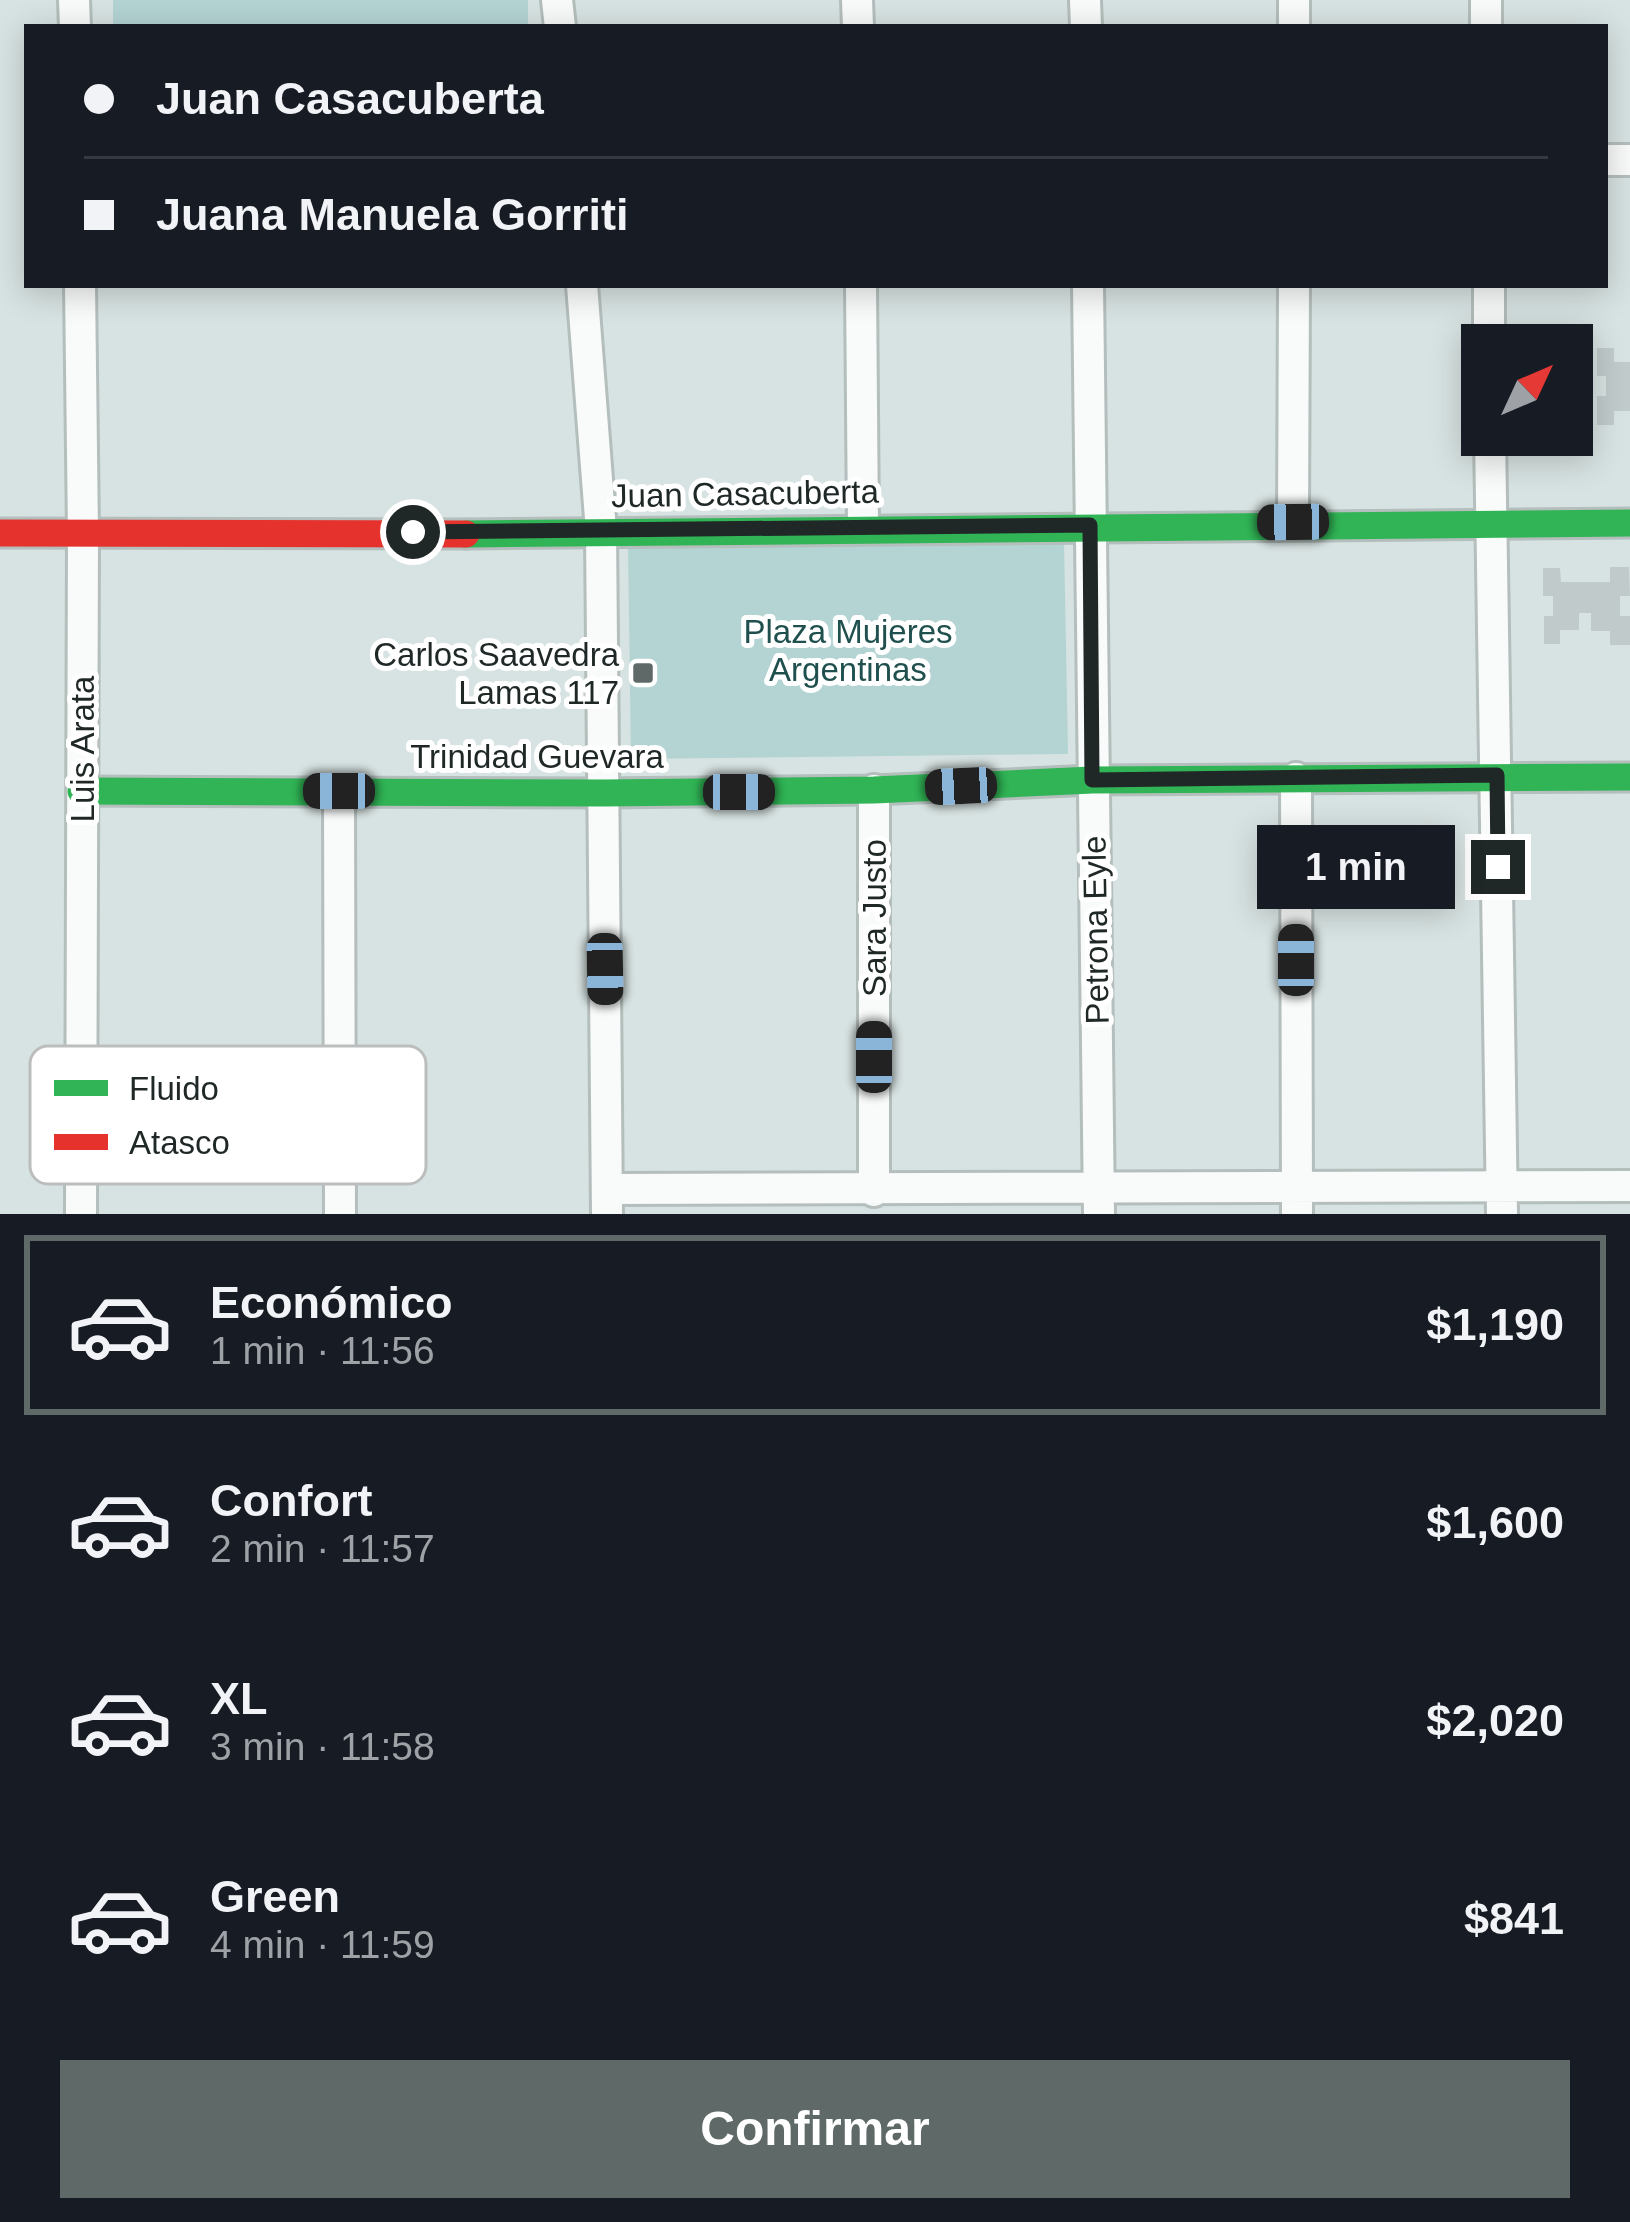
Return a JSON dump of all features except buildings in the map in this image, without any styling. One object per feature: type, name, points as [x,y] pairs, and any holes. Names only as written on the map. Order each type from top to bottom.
[{"type":"street","name":"Luis Arata","points":[[80,288],[81,1046]]},
{"type":"street","points":[[581,288],[601,531],[607,1202],[874,1191],[1099,1202],[1502,1201],[1630,1186]]},
{"type":"street","points":[[861,288],[863,528]]},
{"type":"street","name":"Petrona Eyle","points":[[1088,288],[1099,1202]]},
{"type":"street","points":[[1293,522],[1294,288]]},
{"type":"street","points":[[1489,288],[1489,324]]},
{"type":"street","points":[[1490,456],[1502,1201]]},
{"type":"street","name":"Juan Casacuberta","points":[[0,533],[1630,523]]},
{"type":"street","name":"Trinidad Guevara","points":[[81,790],[604,793],[874,790],[1092,780],[1630,777]]},
{"type":"street","points":[[1296,778],[1296,1201]]},
{"type":"street","name":"Sara Justo","points":[[874,790],[874,1191]]},
{"type":"street","points":[[339,791],[340,1046]]},
{"type":"street","points":[[340,1184],[340,1214]]},
{"type":"green space","points":[[113,0],[528,0],[528,24],[113,24]]},
{"type":"green space","name":"Plaza Mujeres Argentinas","points":[[1064,541],[1068,754],[631,759],[628,546]]},
{"type":"traffic: fast","points":[[466,534],[1630,523]]},
{"type":"traffic: fast","points":[[81,791],[604,793],[874,790],[1092,780],[1630,777]]},
{"type":"traffic: jam","points":[[0,533],[466,534]]},
{"type":"place","name":"Carlos Saavedra Lamas 117","points":[[643,673]]},
{"type":"route","points":[[413,532],[1090,525],[1092,780],[1497,775],[1498,867]]}]
